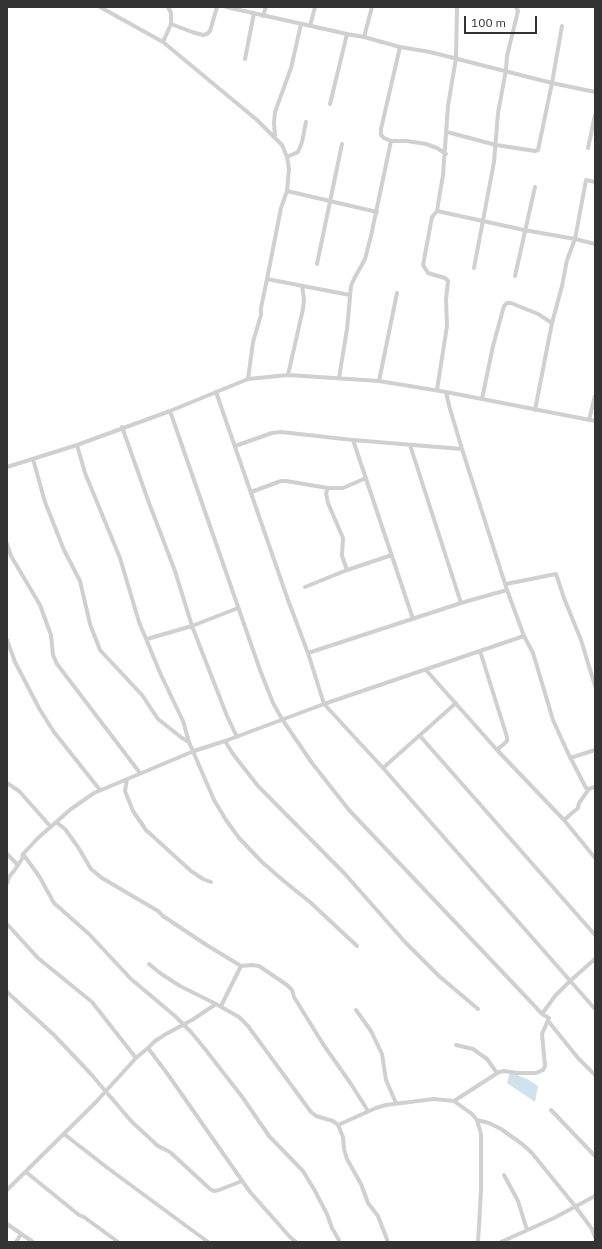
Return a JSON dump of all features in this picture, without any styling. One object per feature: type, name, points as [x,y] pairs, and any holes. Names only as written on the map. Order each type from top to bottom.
[{"type":"street","points":[[100,7],[163,42],[275,136],[282,145],[287,157],[289,169],[287,191],[281,208],[260,308],[261,315],[253,342],[248,379]]},
{"type":"street","points":[[163,42],[171,24],[171,12],[168,7]]},
{"type":"street","points":[[171,24],[203,35],[208,34],[217,7]]},
{"type":"street","points":[[226,7],[347,34],[364,36],[400,47],[430,52],[506,70],[552,83],[595,92]]},
{"type":"street","points":[[264,16],[266,7]]},
{"type":"street","points":[[310,26],[315,7]]},
{"type":"street","points":[[364,36],[372,7]]},
{"type":"street","points":[[436,390],[447,326],[446,300],[449,284],[445,278],[428,273],[424,265],[432,217],[437,211],[446,154],[448,106],[456,58],[457,7]]},
{"type":"street","points":[[474,268],[494,162],[498,113],[507,56],[518,11],[516,7]]},
{"type":"street","points":[[245,59],[254,13]]},
{"type":"street","points":[[275,136],[275,112],[291,68],[301,24]]},
{"type":"street","points":[[447,132],[496,145],[535,151],[538,150],[562,26]]},
{"type":"street","points":[[330,104],[347,34]]},
{"type":"street","points":[[400,47],[381,134],[384,138],[391,141],[406,141],[426,144],[437,148],[446,154]]},
{"type":"street","points":[[588,148],[595,115]]},
{"type":"street","points":[[287,157],[298,152],[302,142],[306,122]]},
{"type":"street","points":[[339,378],[347,329],[350,295],[354,278],[365,259],[377,212],[391,141]]},
{"type":"street","points":[[317,264],[342,144]]},
{"type":"street","points":[[535,410],[552,323],[568,260],[575,239],[586,180],[595,182]]},
{"type":"street","points":[[515,276],[534,187]]},
{"type":"street","points":[[287,191],[377,212]]},
{"type":"street","points":[[437,211],[595,244]]},
{"type":"street","points":[[267,278],[302,286],[322,288],[350,295]]},
{"type":"street","points":[[288,375],[303,310],[304,299],[302,286]]},
{"type":"street","points":[[379,381],[397,293]]},
{"type":"street","points":[[482,399],[493,346],[504,306],[507,303],[511,303],[538,314],[552,323]]},
{"type":"street","points":[[7,467],[77,445],[122,427],[170,411],[248,379],[288,375],[379,381],[436,390],[595,421]]},
{"type":"street","points":[[216,392],[288,600],[308,653],[324,704],[595,1009]]},
{"type":"street","points":[[446,392],[462,449],[507,590],[524,636],[533,653],[553,720],[570,758],[586,788],[589,789]]},
{"type":"street","points":[[589,420],[595,396]]},
{"type":"street","points":[[170,411],[238,608],[268,690],[282,719],[312,763],[349,810],[542,1014],[549,1018],[549,1022],[578,1058],[595,1075]]},
{"type":"street","points":[[122,427],[175,571],[192,626],[236,737]]},
{"type":"street","points":[[235,446],[272,433],[281,432],[353,440],[462,449]]},
{"type":"street","points":[[353,440],[413,619]]},
{"type":"street","points":[[77,445],[86,473],[117,552],[139,622],[161,675],[183,721],[189,742],[214,800],[239,838],[262,862],[310,902],[357,946]]},
{"type":"street","points":[[410,445],[461,603]]},
{"type":"street","points":[[33,459],[44,502],[64,550],[80,581],[90,624],[100,650],[142,695],[158,719],[189,742]]},
{"type":"street","points":[[251,492],[281,481],[328,488],[343,488],[366,478]]},
{"type":"street","points":[[328,488],[326,493],[328,503],[343,538],[342,556],[347,570]]},
{"type":"street","points":[[7,544],[11,556],[40,605],[51,636],[52,655],[56,664],[140,773]]},
{"type":"street","points":[[305,587],[347,570],[392,555]]},
{"type":"street","points":[[506,584],[556,574],[581,640],[595,686]]},
{"type":"street","points":[[308,653],[461,603],[507,590]]},
{"type":"street","points":[[147,639],[192,626],[238,608]]},
{"type":"street","points":[[7,883],[9,877],[18,866],[23,854],[56,822],[83,800],[100,790],[194,751],[226,741],[282,719],[524,636]]},
{"type":"street","points":[[7,640],[15,662],[40,710],[54,732],[100,790]]},
{"type":"street","points":[[480,650],[507,736],[507,741],[497,750]]},
{"type":"street","points":[[426,670],[497,750],[564,820],[595,858]]},
{"type":"street","points":[[382,768],[456,703]]},
{"type":"street","points":[[420,736],[595,935]]},
{"type":"street","points":[[226,741],[233,754],[258,786],[345,874],[405,942],[478,1009]]},
{"type":"street","points":[[570,758],[595,750]]},
{"type":"street","points":[[127,779],[124,787],[125,791],[133,811],[146,830],[192,871],[203,879],[211,882]]},
{"type":"street","points":[[7,783],[19,791],[51,827]]},
{"type":"street","points":[[564,820],[578,808],[579,803],[589,789],[595,787]]},
{"type":"street","points":[[56,822],[65,829],[74,841],[91,869],[102,878],[158,911],[163,916],[205,944],[241,966],[259,966],[287,985],[292,990],[294,997],[323,1044],[368,1111]]},
{"type":"street","points":[[7,854],[18,866]]},
{"type":"street","points":[[23,854],[39,876],[54,903],[89,934],[131,979],[184,1025],[205,1049],[243,1098],[269,1136],[303,1170],[327,1214],[332,1228],[340,1242]]},
{"type":"street","points":[[7,924],[38,958],[92,1002],[136,1058]]},
{"type":"street","points":[[542,1014],[555,996],[595,959]]},
{"type":"street","points":[[149,964],[180,986],[221,1006],[239,1017],[248,1026],[311,1112],[316,1116],[333,1121],[338,1125],[343,1137],[347,1159],[361,1184],[368,1203],[378,1216],[388,1242]]},
{"type":"street","points":[[221,1006],[241,966]]},
{"type":"street","points":[[7,992],[54,1035],[90,1073],[132,1122],[158,1146],[170,1152],[210,1189],[214,1191],[219,1190],[242,1181]]},
{"type":"street","points":[[7,1190],[106,1092],[136,1058],[155,1041],[184,1025],[216,1004]]},
{"type":"street","points":[[356,1010],[371,1031],[382,1054],[386,1080],[396,1103]]},
{"type":"street","points":[[454,1101],[497,1073],[504,1071],[536,1073],[543,1070],[545,1066],[542,1034],[549,1022]]},
{"type":"street","points":[[456,1045],[473,1049],[487,1059],[497,1073]]},
{"type":"street","points":[[148,1048],[250,1192],[296,1242]]},
{"type":"street","points":[[338,1125],[376,1108],[396,1103],[408,1103],[434,1099],[454,1101],[472,1114],[477,1120],[481,1134],[478,1242]]},
{"type":"street","points":[[551,1110],[595,1156]]},
{"type":"street","points":[[477,1120],[489,1123],[522,1144],[540,1162],[575,1206],[592,1229],[595,1237]]},
{"type":"street","points":[[64,1134],[208,1242]]},
{"type":"street","points":[[26,1172],[79,1215],[84,1217],[118,1242]]},
{"type":"street","points":[[504,1174],[518,1201],[527,1230]]},
{"type":"street","points":[[501,1242],[554,1218],[595,1196]]},
{"type":"street","points":[[7,1224],[33,1242]]},
{"type":"street","points":[[16,1242],[21,1234]]},
{"type":"water","points":[[510,1072],[529,1080],[538,1086],[535,1102],[507,1083]]}]
